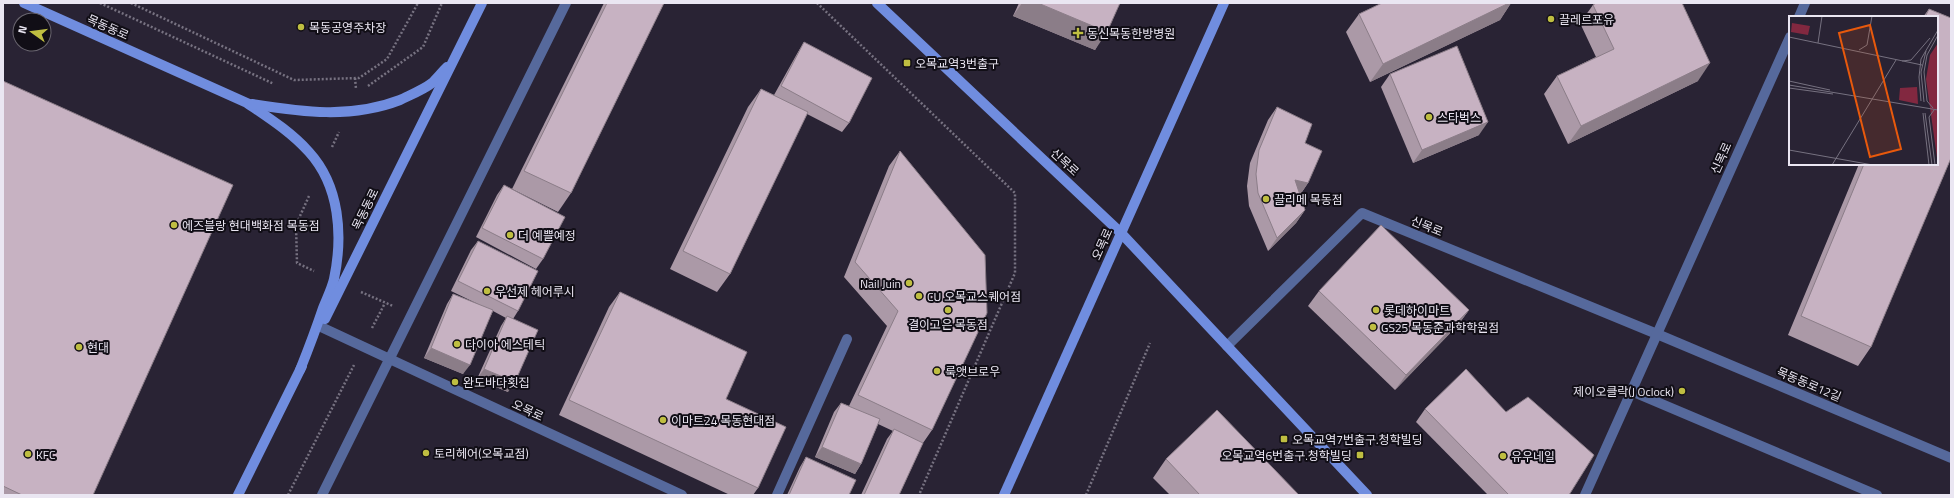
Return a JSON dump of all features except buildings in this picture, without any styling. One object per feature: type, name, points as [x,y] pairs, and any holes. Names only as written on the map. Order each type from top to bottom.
[{"type":"main road","name":"목동동로","points":[[24,3],[247,103],[278,124],[310,153],[322,169],[335,202],[338,217],[337,249],[334,280],[300,370]]},
{"type":"main road","name":"목동동로","points":[[238,495],[482,3]]},
{"type":"main road","name":"신목로","points":[[877,3],[1121,233],[1367,495]]},
{"type":"main road","name":"오목로","points":[[1004,495],[1224,3]]},
{"type":"main road","name":"목동동로","points":[[247,103],[297,111],[330,113],[361,111],[386,105],[410,96],[432,83],[454,60]]},
{"type":"street","points":[[322,495],[566,3]]},
{"type":"street","points":[[1799,16],[1805,3]]},
{"type":"street","name":"신목로","points":[[1586,495],[1631,391],[1789,39]]},
{"type":"street","name":"신목로","points":[[1227,346],[1362,213],[1657,334]]},
{"type":"street","name":"오목로","points":[[321,327],[682,495]]},
{"type":"street","name":"목동동로12길","points":[[1657,334],[1951,458]]},
{"type":"street","points":[[777,495],[847,339]]},
{"type":"street","points":[[1631,391],[1877,495]]},
{"type":"path","points":[[100,3],[237,69],[280,87]]},
{"type":"path","points":[[131,3],[294,80],[359,78],[387,59],[418,3]]},
{"type":"path","points":[[355,78],[356,94],[424,47],[442,3]]},
{"type":"path","points":[[817,3],[1015,193],[1015,273],[919,495]]},
{"type":"path","points":[[330,151],[339,131]]},
{"type":"path","points":[[297,263],[296,225],[303,210]]},
{"type":"path","points":[[288,495],[385,303],[395,307]]},
{"type":"path","points":[[1086,495],[1150,343]]},
{"type":"place","name":"끌레르포유","points":[[1551,19]]},
{"type":"place","name":"목동공영주차장","points":[[301,27]]},
{"type":"place","name":"동신목동한방병원","points":[[1078,33]]},
{"type":"place","name":"오목교역3번출구","points":[[907,63]]},
{"type":"place","name":"스타벅스","points":[[1429,117]]},
{"type":"place","name":"끌리메 목동점","points":[[1266,199]]},
{"type":"place","name":"에즈블랑 현대백화점 목동점","points":[[174,225]]},
{"type":"place","name":"더 예쁠예정","points":[[510,235]]},
{"type":"place","name":"Nail Juin","points":[[909,283]]},
{"type":"place","name":"우선제 헤어루시","points":[[487,291]]},
{"type":"place","name":"CU 오목교스퀘어점","points":[[919,296]]},
{"type":"place","name":"결이고은 목동점","points":[[948,310]]},
{"type":"place","name":"롯데하이마트","points":[[1376,310]]},
{"type":"place","name":"GS25 목동준과학학원점","points":[[1373,327]]},
{"type":"place","name":"다이아 에스테틱","points":[[457,344]]},
{"type":"place","name":"현대","points":[[79,347]]},
{"type":"place","name":"룩앳브로우","points":[[937,371]]},
{"type":"place","name":"완도바다횟집","points":[[455,382]]},
{"type":"place","name":"제이오클락(J Oclock)","points":[[1682,391]]},
{"type":"place","name":"이마트24 목동현대점","points":[[663,420]]},
{"type":"place","name":"오목교역7번출구.청학빌딩","points":[[1284,439]]},
{"type":"place","name":"토리헤어(오목교점)","points":[[426,453]]},
{"type":"place","name":"KFC","points":[[28,454]]},
{"type":"place","name":"오목교역6번출구.청학빌딩","points":[[1360,455]]},
{"type":"place","name":"유우네일","points":[[1503,456]]}]
